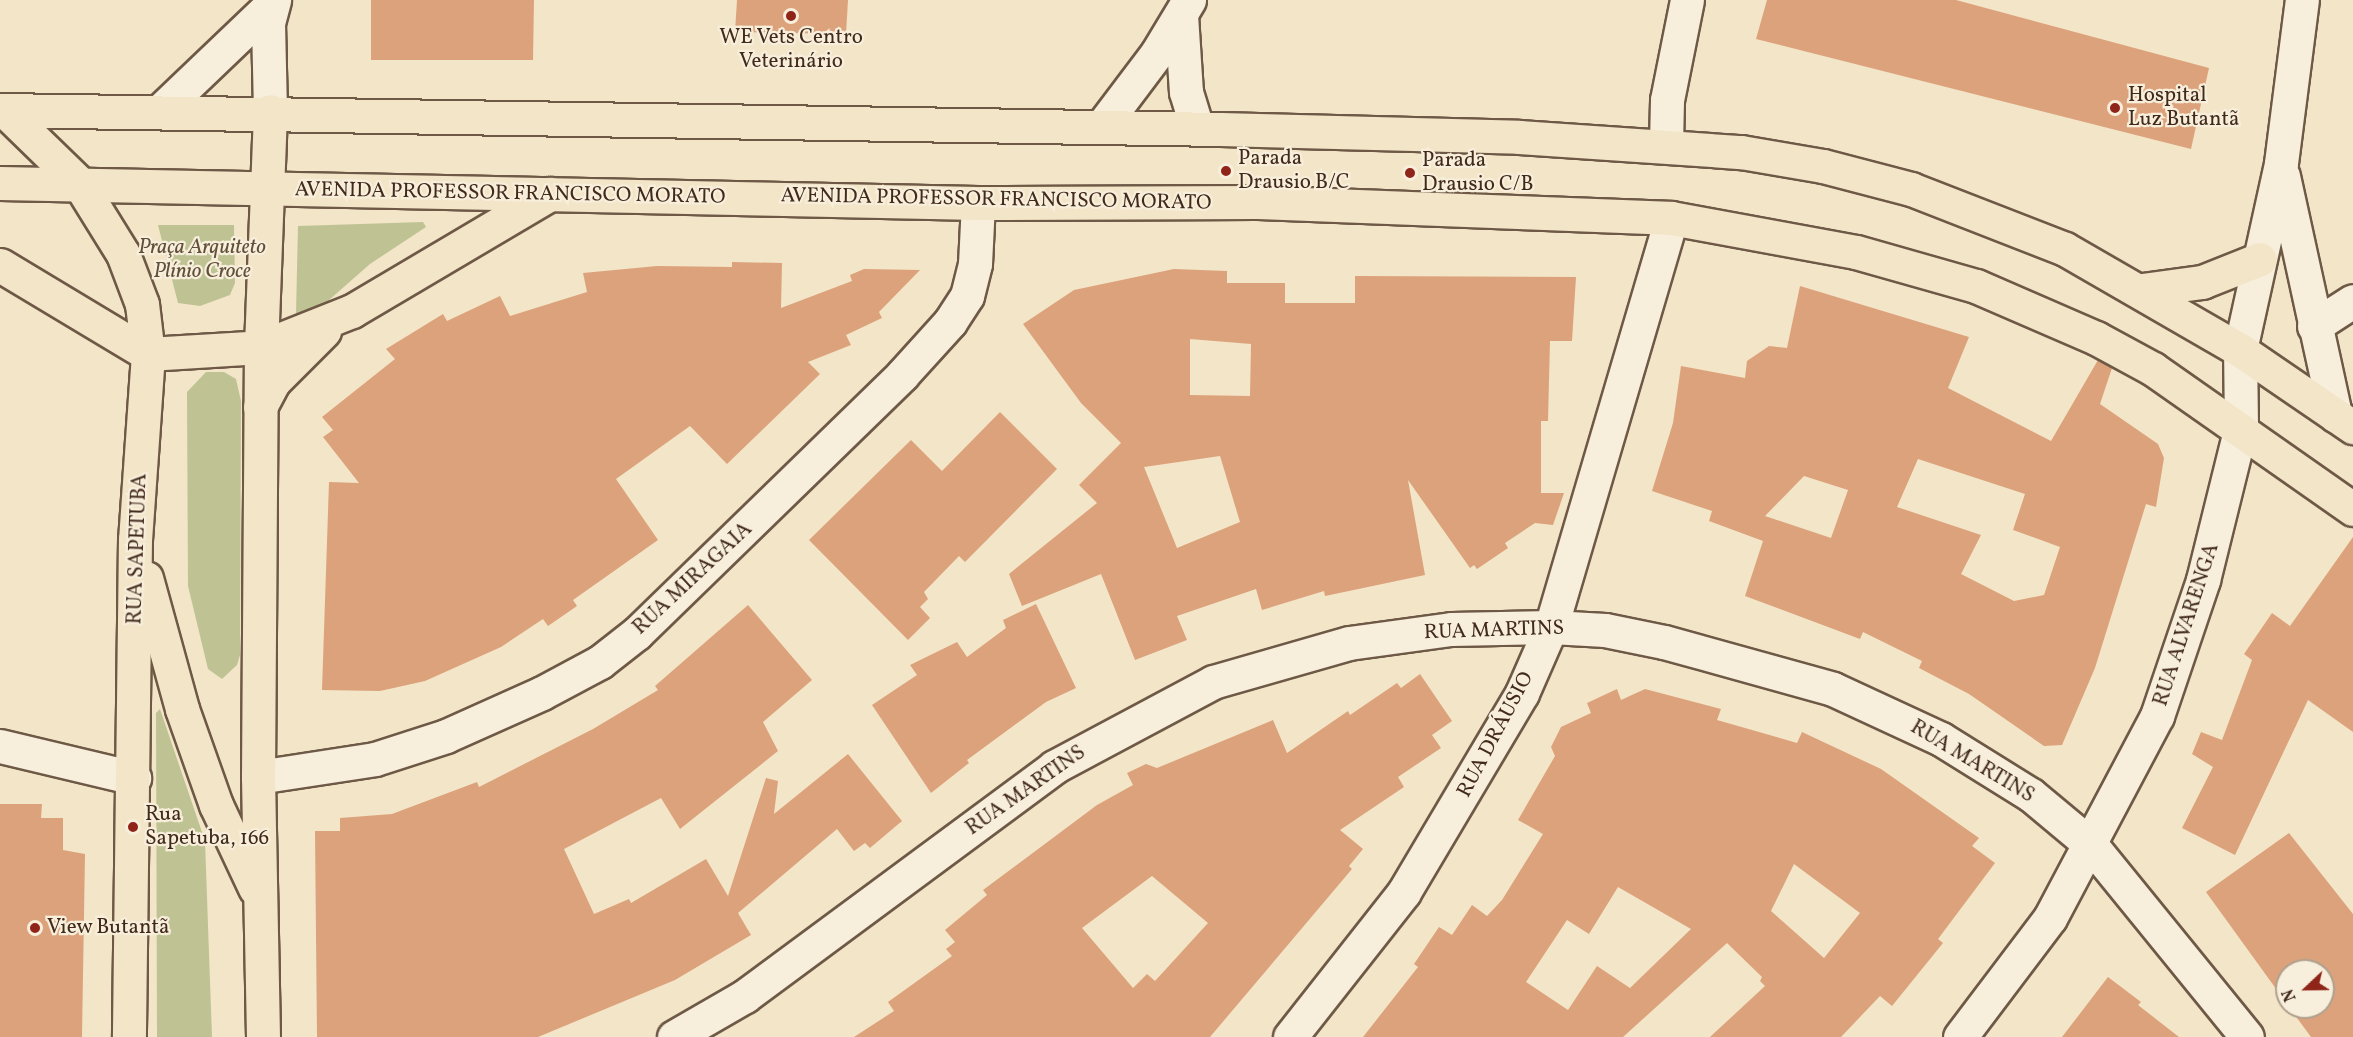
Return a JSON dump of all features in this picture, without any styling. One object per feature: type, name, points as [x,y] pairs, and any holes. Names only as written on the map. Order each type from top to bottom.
[{"type":"highway","points":[[2,110],[270,111],[419,118],[1102,126],[1666,144],[1823,166],[1911,189],[2006,223],[2142,290],[2240,350],[2344,421]]},
{"type":"highway","name":"RUA SAPETUBA","points":[[2,110],[79,183],[123,254],[142,304],[148,354],[135,539],[134,778],[129,1037]]},
{"type":"highway","points":[[263,1037],[258,777],[260,407],[270,111]]},
{"type":"highway","name":"AVENIDA PROFESSOR FRANCISCO MORATO","points":[[0,183],[79,183],[266,192],[550,194],[978,203],[1255,202],[1671,218],[1857,252],[1976,286],[2096,338],[2241,427],[2353,509]]},
{"type":"highway","points":[[0,265],[148,354],[261,347],[340,316],[416,277],[550,194]]},
{"type":"highway","points":[[2142,290],[2202,282],[2260,259]]},
{"type":"highway","points":[[260,407],[291,361],[340,316]]},
{"type":"highway","points":[[135,539],[182,709],[216,805],[261,901]]},
{"type":"street","points":[[1666,144],[1667,100],[1687,0]]},
{"type":"street","name":"RUA ALVARENGA","points":[[1960,1037],[2050,918],[2091,845],[2157,716],[2183,644],[2228,492],[2241,427],[2240,350],[2281,163],[2302,0]]},
{"type":"street","points":[[160,111],[273,2]]},
{"type":"street","points":[[270,111],[273,2]]},
{"type":"street","points":[[1102,126],[1185,7]]},
{"type":"street","points":[[1185,7],[1185,92],[1197,128]]},
{"type":"street","name":"RUA ALVARENGA","points":[[2281,163],[2314,326],[2344,421]]},
{"type":"street","name":"RUA MIRAGAIA","points":[[258,777],[375,759],[446,736],[561,683],[600,662],[637,633],[902,375],[950,322],[967,296],[975,264],[978,203]]},
{"type":"street","name":"RUA DRÁUSIO","points":[[1290,1037],[1404,892],[1522,693],[1551,627],[1671,218]]},
{"type":"street","points":[[2314,326],[2353,301]]},
{"type":"street","name":"RUA MARTINS","points":[[674,1037],[781,971],[1054,767],[1213,682],[1349,643],[1451,629],[1551,627],[1605,630],[1664,642],[1833,689],[1941,738],[2031,795],[2091,845],[2247,1037]]},
{"type":"street","points":[[0,746],[134,778]]},
{"type":"green space","points":[[423,222],[426,227],[370,264],[312,315],[296,313],[298,226]]},
{"type":"green space","name":"Praça Arquiteto Plínio Croce","points":[[158,225],[234,225],[235,283],[230,295],[200,306],[178,303]]},
{"type":"green space","points":[[206,372],[224,372],[236,379],[241,401],[240,655],[237,665],[222,679],[208,669],[188,586],[187,392]]},
{"type":"green space","points":[[160,709],[205,841],[212,1037],[157,1037],[156,713]]},
{"type":"building","points":[[371,0],[534,0],[533,60],[371,60]]},
{"type":"building","name":"WE Vets Centro Veterinário","points":[[737,0],[848,0],[846,34],[735,32]]},
{"type":"building","name":"Hospital Luz Butantã","points":[[1767,0],[1956,0],[2209,68],[2191,149],[1756,39]]},
{"type":"building","points":[[732,262],[782,263],[781,308],[852,281],[850,275],[864,269],[920,270],[879,312],[882,318],[846,335],[851,345],[808,362],[820,374],[727,464],[690,426],[616,479],[658,540],[573,600],[577,606],[548,626],[543,619],[501,647],[425,681],[380,691],[322,690],[329,482],[359,483],[323,437],[333,430],[322,417],[395,359],[386,349],[443,314],[447,321],[500,296],[510,316],[587,292],[583,273],[657,266],[732,267]]},
{"type":"building","points":[[1174,269],[1227,271],[1227,283],[1285,283],[1285,303],[1355,303],[1355,276],[1576,277],[1572,341],[1550,341],[1548,421],[1541,421],[1541,493],[1564,493],[1553,525],[1535,523],[1505,543],[1508,548],[1477,569],[1474,565],[1470,568],[1408,480],[1425,575],[1325,596],[1324,591],[1262,610],[1256,589],[1177,616],[1187,640],[1135,660],[1101,574],[1022,606],[1009,574],[1097,503],[1079,485],[1121,443],[1081,403],[1023,324],[1074,290]],"holes":[[[1190,339],[1251,344],[1250,396],[1190,395]],[[1220,456],[1240,522],[1177,548],[1144,467]]]},
{"type":"building","points":[[1800,286],[1969,337],[1948,388],[2051,441],[2098,360],[2112,368],[2100,404],[2158,444],[2164,458],[2156,507],[2146,504],[2095,668],[2062,745],[2044,746],[1969,694],[1919,668],[1922,661],[1863,632],[1860,639],[1745,596],[1763,541],[1709,521],[1712,511],[1652,491],[1673,423],[1681,366],[1745,378],[1747,361],[1769,346],[1787,348]],"holes":[[[1918,459],[2025,494],[2013,530],[2060,547],[2044,595],[2014,601],[1961,574],[1981,535],[1897,507]],[[1804,476],[1848,490],[1831,538],[1765,516]]]},
{"type":"building","points":[[1000,412],[1057,469],[965,562],[959,556],[924,592],[928,599],[920,607],[930,618],[908,640],[809,540],[911,440],[942,471]]},
{"type":"building","points":[[2353,537],[2353,732],[2308,700],[2235,855],[2182,828],[2213,767],[2192,754],[2201,732],[2222,740],[2252,660],[2244,654],[2272,613],[2290,626]]},
{"type":"building","points":[[1036,604],[1076,688],[1046,702],[967,760],[969,763],[931,793],[872,705],[917,675],[910,665],[957,642],[967,657],[1006,628],[1003,620]]},
{"type":"building","points":[[748,605],[812,680],[763,722],[778,751],[680,829],[661,798],[564,849],[594,914],[629,899],[631,903],[706,859],[728,896],[766,778],[778,781],[774,814],[848,754],[902,821],[870,848],[865,843],[854,851],[837,829],[738,913],[751,935],[675,980],[538,1037],[317,1037],[315,831],[340,831],[340,818],[392,814],[477,782],[479,787],[593,729],[658,690],[655,686]]},
{"type":"building","points":[[1420,674],[1452,721],[1432,735],[1441,748],[1398,777],[1404,787],[1340,830],[1363,849],[1349,866],[1352,869],[1210,1037],[854,1037],[894,1011],[888,1002],[952,956],[946,949],[955,942],[945,930],[987,895],[983,890],[1097,805],[1133,785],[1127,773],[1146,764],[1157,768],[1273,720],[1287,753],[1348,711],[1350,715],[1397,683],[1401,688]],"holes":[[[1152,876],[1208,923],[1155,981],[1147,974],[1133,988],[1082,928]]]},
{"type":"building","points":[[1617,689],[1621,700],[1645,689],[1721,709],[1717,720],[1797,743],[1802,732],[1881,769],[1979,838],[1972,846],[1995,863],[1938,939],[1943,943],[1892,1006],[1880,996],[1841,1037],[1710,1037],[1765,986],[1760,981],[1762,977],[1727,943],[1623,1037],[1363,1037],[1418,967],[1414,964],[1439,927],[1452,935],[1472,905],[1487,916],[1502,900],[1543,834],[1518,820],[1555,756],[1551,747],[1561,727],[1591,713],[1587,703]],"holes":[[[1794,864],[1860,913],[1824,958],[1771,911]],[[1618,887],[1691,929],[1630,988],[1597,966],[1568,1010],[1526,982],[1567,920],[1589,934]]]},
{"type":"building","name":"View Butantã","points":[[0,804],[42,804],[41,818],[63,818],[63,850],[85,854],[82,1037],[0,1037]]},
{"type":"building","points":[[2289,833],[2353,914],[2353,1037],[2311,1037],[2298,1019],[2335,1019],[2335,959],[2275,959],[2275,987],[2206,892]]},
{"type":"building","points":[[2108,977],[2141,1002],[2138,1005],[2179,1037],[2062,1037]]},
{"type":"place","name":"WE Vets Centro Veterinário","points":[[791,16]]},
{"type":"place","name":"Hospital Luz Butantã","points":[[2115,108]]},
{"type":"place","name":"Parada Drausio B/C","points":[[1226,171]]},
{"type":"place","name":"Parada Drausio C/B","points":[[1410,173]]},
{"type":"place","name":"Rua Sapetuba, 166","points":[[133,827]]},
{"type":"place","name":"View Butantã","points":[[35,928]]}]
